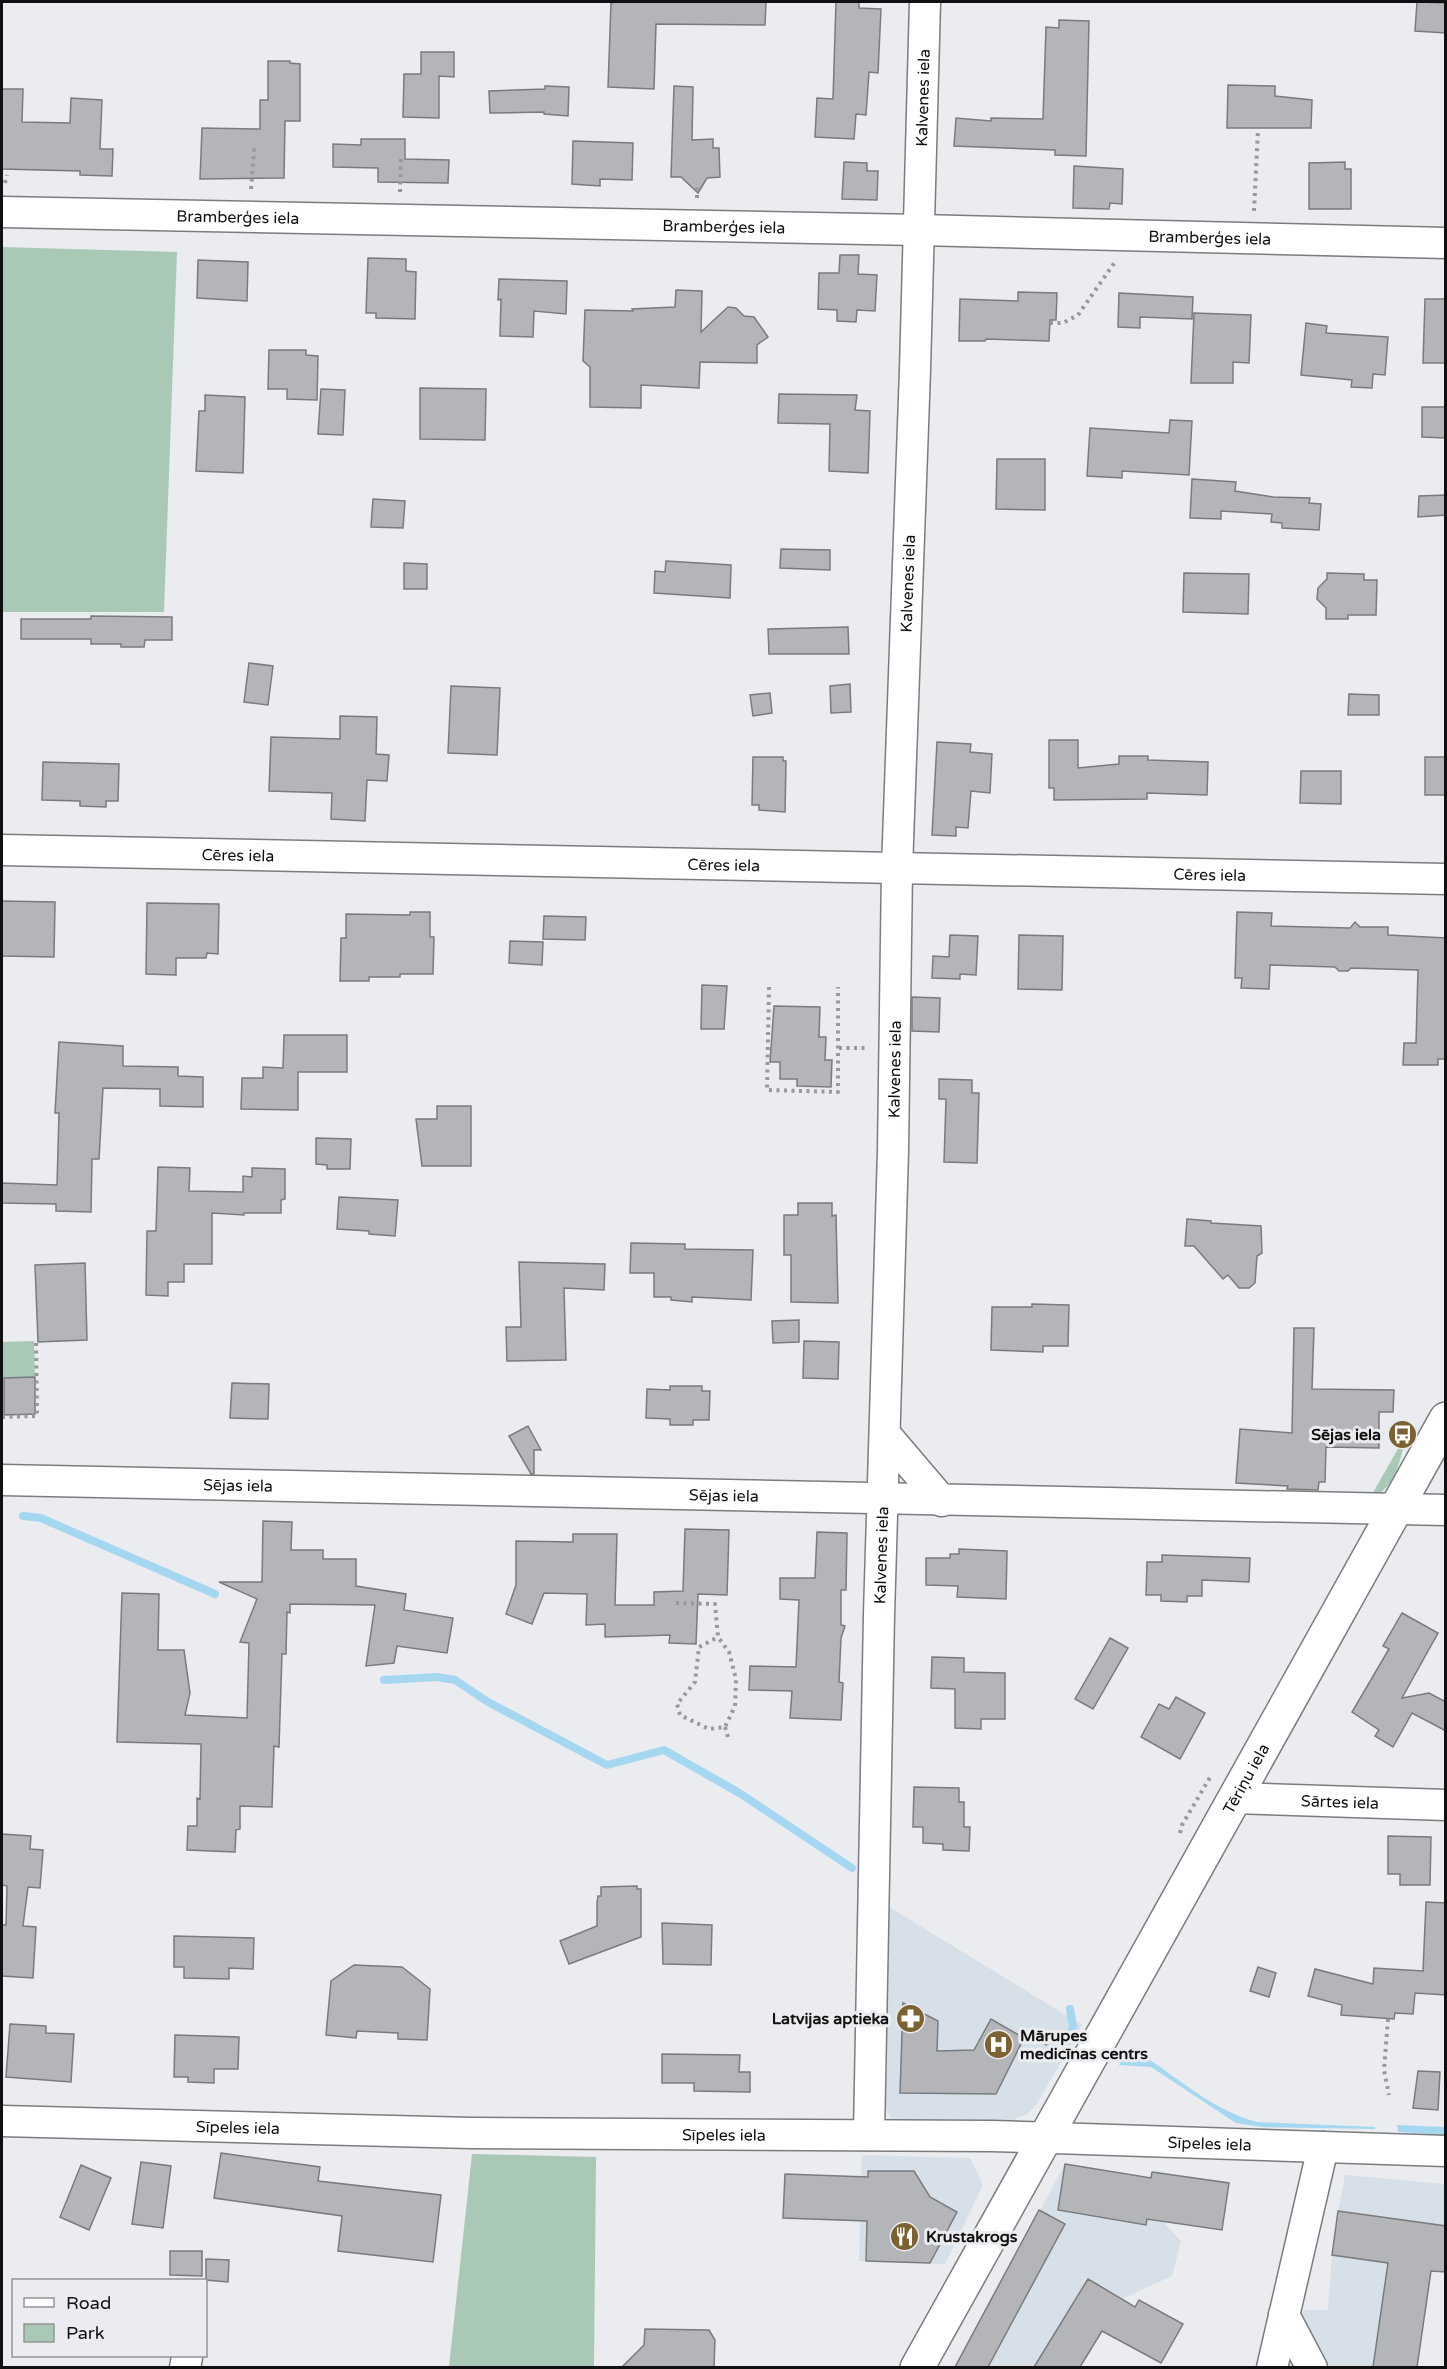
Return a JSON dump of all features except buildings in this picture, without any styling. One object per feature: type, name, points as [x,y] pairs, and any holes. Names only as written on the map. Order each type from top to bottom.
[{"type":"main road","name":"Tēriņu iela","points":[[917,2367],[1446,1419]]},
{"type":"street","name":"Kalvenes iela","points":[[869,2135],[879,1615],[884,1500],[897,965],[897,869],[925,2]]},
{"type":"street","name":"Bramberģes iela","points":[[2,212],[1446,243]]},
{"type":"street","name":"Cēres iela","points":[[2,850],[1446,879]]},
{"type":"street","points":[[885,1434],[942,1501]]},
{"type":"street","name":"Sējas iela","points":[[2,1480],[1446,1510]]},
{"type":"street","name":"Sārtes iela","points":[[1234,1798],[1446,1805]]},
{"type":"street","name":"Sīpeles iela","points":[[2,2121],[471,2133],[1045,2137],[1446,2151]]},
{"type":"street","points":[[1272,2367],[1323,2147]]},
{"type":"street","points":[[1284,2315],[1312,2367]]},
{"type":"path","points":[[1246,237],[1247,217],[1254,217],[1258,129]]},
{"type":"path","points":[[249,216],[254,150],[256,150]]},
{"type":"path","points":[[400,157],[401,219]]},
{"type":"path","points":[[2,183],[6,183],[7,175]]},
{"type":"path","points":[[1050,323],[1063,323],[1078,315],[1116,259]]},
{"type":"path","points":[[769,987],[766,1090],[838,1092],[838,987]]},
{"type":"path","points":[[2,1417],[38,1416],[36,1341]]},
{"type":"path","points":[[676,1603],[715,1604],[718,1637],[729,1652],[736,1679],[735,1706],[725,1727],[728,1737]]},
{"type":"path","points":[[718,1637],[699,1647],[695,1682],[677,1704],[680,1715],[709,1729],[725,1727]]},
{"type":"path","points":[[1388,2019],[1384,2070],[1389,2095]]},
{"type":"path","points":[[1045,2043],[1068,2056]]},
{"type":"shaded area","points":[[881,1902],[1082,2025],[1037,2104],[1028,2114],[1016,2118],[1015,2125],[902,2123],[891,2117],[879,2100]]},
{"type":"shaded area","points":[[862,2155],[970,2158],[983,2185],[945,2264],[859,2261]]},
{"type":"shaded area","points":[[1065,2164],[1151,2178],[1153,2170],[1170,2173],[1166,2195],[1165,2224],[1181,2241],[1172,2276],[1122,2299],[1080,2367],[955,2368]]},
{"type":"shaded area","points":[[1345,2175],[1445,2184],[1445,2226],[1338,2211]]},
{"type":"shaded area","points":[[1332,2255],[1388,2263],[1373,2367],[1273,2368],[1280,2333],[1305,2310],[1328,2310]]},
{"type":"green space","points":[[2,247],[177,252],[164,612],[2,612]]},
{"type":"green space","points":[[34,1341],[35,1377],[2,1378],[2,1342]]},
{"type":"green space","points":[[1404,1444],[1397,1469],[1390,1483],[1370,1498],[1399,1447]]},
{"type":"green space","points":[[472,2154],[596,2157],[594,2367],[449,2367]]},
{"type":"water","points":[[1122,2059],[1150,2060],[1214,2104],[1257,2122],[1375,2127],[1375,2129],[1262,2127],[1236,2123],[1151,2067],[1119,2065]]},
{"type":"water","points":[[1397,2125],[1445,2127],[1445,2135],[1398,2132]]},
{"type":"waterway","points":[[23,1516],[41,1518],[215,1594]]},
{"type":"waterway","points":[[384,1680],[437,1677],[455,1680],[488,1702],[607,1765],[664,1750],[741,1794],[852,1868]]},
{"type":"waterway","points":[[1067,2040],[1073,2027],[1070,2009]]},
{"type":"place","name":"Sējas iela","points":[[1402,1434]]},
{"type":"place","name":"Latvijas aptieka","points":[[910,2018]]},
{"type":"place","name":"Mārupes medicīnas centrs","points":[[999,2044]]},
{"type":"place","name":"Krustakrogs","points":[[905,2236]]}]
